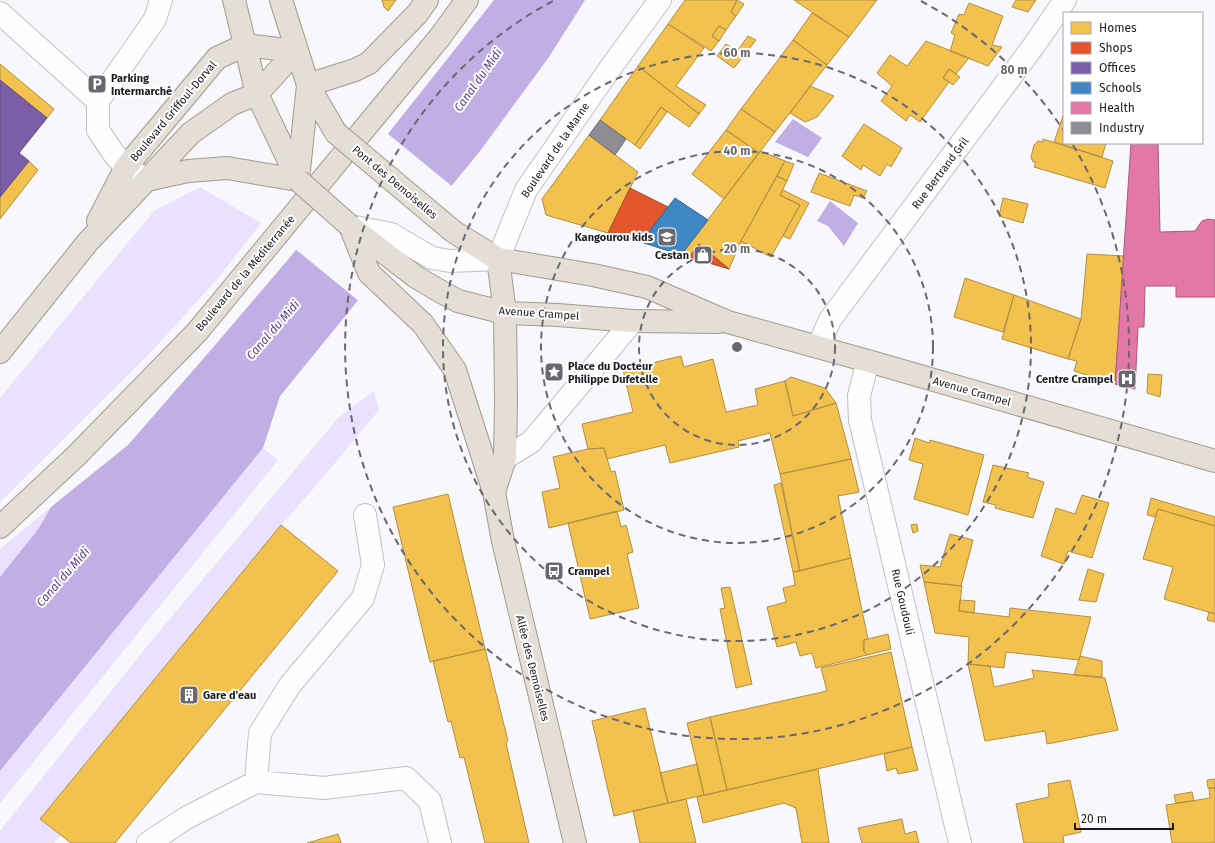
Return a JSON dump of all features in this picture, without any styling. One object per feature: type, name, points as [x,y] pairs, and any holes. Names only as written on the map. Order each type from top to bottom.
[{"type":"main road","points":[[234,0],[257,94],[298,180],[350,226]]},
{"type":"main road","points":[[281,0],[308,85],[298,180]]},
{"type":"main road","points":[[308,85],[355,70],[369,63],[417,14],[426,0]]},
{"type":"main road","name":"Boulevard de la Méditerranée","points":[[0,527],[76,456],[196,332],[440,37],[467,0]]},
{"type":"main road","points":[[245,45],[296,51]]},
{"type":"main road","name":"Boulevard Griffoul-Dorval","points":[[87,243],[126,167],[217,58],[245,45]]},
{"type":"main road","name":"Boulevard Griffoul-Dorval","points":[[0,352],[87,243],[191,133],[232,104],[257,94],[296,51]]},
{"type":"main road","name":"Pont des Demoiselles","points":[[308,85],[336,133],[454,232]]},
{"type":"main road","points":[[147,180],[188,171],[227,168],[298,180]]},
{"type":"main road","name":"Avenue Crampel","points":[[350,226],[416,277],[458,301],[505,313],[558,315],[633,321],[728,322]]},
{"type":"main road","name":"Allée des Demoiselles","points":[[350,226],[369,272],[399,299],[423,324],[455,370],[494,492],[503,542],[575,843]]},
{"type":"main road","name":"Avenue Crampel","points":[[454,232],[498,259],[593,275],[647,287],[728,322],[1215,461]]},
{"type":"main road","name":"Allée des Demoiselles","points":[[494,492],[505,458],[505,313],[498,259]]},
{"type":"street","points":[[10,0],[0,13],[98,101]]},
{"type":"street","points":[[147,180],[126,167],[114,154],[98,130],[98,101],[155,19],[161,0]]},
{"type":"street","name":"Boulevard de la Marne","points":[[498,259],[526,190],[611,67],[660,0]]},
{"type":"street","name":"Rue Bertrand Gril","points":[[818,347],[830,320],[1036,44],[1065,0]]},
{"type":"street","points":[[350,226],[391,234],[432,258],[450,261],[498,259]]},
{"type":"street","points":[[505,458],[530,442],[633,321]]},
{"type":"street","name":"Rue Goudouli","points":[[868,361],[859,396],[860,420],[960,843]]},
{"type":"street","points":[[256,782],[260,733],[290,685],[363,598],[373,565],[365,515]]},
{"type":"street","points":[[148,843],[186,818],[256,782],[324,788],[406,778],[430,801],[440,843]]},
{"type":"shaded area","points":[[200,187],[261,223],[218,278],[150,353],[0,502],[0,398],[154,211]]},
{"type":"shaded area","points":[[374,391],[379,410],[281,525],[40,819],[61,835],[54,843],[0,843],[0,831],[148,645],[338,418]]},
{"type":"shaded area","points":[[263,448],[278,460],[0,803],[0,771]]},
{"type":"shaded area","points":[[51,507],[39,528],[0,577],[0,549]]},
{"type":"water","name":"Canal du Midi","points":[[494,0],[585,0],[549,57],[480,151],[280,396],[263,448],[0,771],[0,577],[39,528],[51,507],[128,445],[210,351],[291,256]]},
{"type":"water","points":[[793,119],[822,138],[808,157],[775,142]]},
{"type":"water","points":[[830,201],[858,223],[844,246],[828,226],[817,221]]},
{"type":"pier","points":[[387,133],[453,187],[360,302],[294,248]]},
{"type":"building: Homes","points":[[382,0],[396,0],[388,11],[384,7]]},
{"type":"building: Homes","points":[[685,0],[737,0],[731,12],[736,16],[726,30],[719,26],[712,36],[719,41],[711,51],[668,24]]},
{"type":"building: Homes","points":[[737,0],[744,4],[736,16],[731,12]]},
{"type":"building: Homes","points":[[794,0],[877,0],[849,37]]},
{"type":"building: Homes","points":[[1016,0],[1036,0],[1028,12],[1012,7]]},
{"type":"building: Homes","points":[[969,3],[1003,16],[992,45],[1002,47],[988,66],[950,51],[955,35],[951,33],[959,14],[964,15]]},
{"type":"building: Homes","points":[[812,13],[849,37],[827,65],[793,40]]},
{"type":"building: Homes","points":[[668,24],[704,48],[676,86],[706,105],[699,114],[638,66]]},
{"type":"building: Homes","points":[[719,26],[726,30],[719,41],[712,36]]},
{"type":"building: Homes","points":[[748,36],[756,40],[734,68],[717,56],[726,44],[737,51]]},
{"type":"building: Homes","points":[[793,40],[827,65],[775,132],[741,109]]},
{"type":"building: Homes","points":[[926,41],[969,58],[956,74],[949,69],[943,78],[949,82],[920,122],[910,115],[906,121],[881,101],[892,86],[877,73],[890,55],[907,66]]},
{"type":"building: Homes","points":[[0,64],[54,109],[47,118],[0,80]]},
{"type":"building: Homes","points":[[638,66],[699,114],[689,127],[661,107],[635,145],[600,120]]},
{"type":"building: Homes","points":[[949,69],[960,77],[953,85],[943,78]]},
{"type":"building: Homes","points":[[810,86],[834,96],[817,117],[805,122],[790,113]]},
{"type":"building: Homes","points":[[661,107],[667,112],[640,149],[635,145]]},
{"type":"building: Homes","points":[[741,109],[775,132],[759,153],[726,130]]},
{"type":"building: Homes","points":[[1063,116],[1063,144],[1106,144],[1102,157],[1054,142]]},
{"type":"building: Homes","points":[[864,124],[902,148],[891,167],[887,164],[880,176],[863,165],[861,170],[842,156]]},
{"type":"building: Homes","points":[[726,130],[759,153],[724,199],[692,174]]},
{"type":"building: Homes","points":[[589,135],[638,172],[608,233],[546,215],[542,199]]},
{"type":"building: Homes","points":[[1043,139],[1113,161],[1105,188],[1034,167],[1036,162],[1033,162],[1031,157],[1034,145],[1038,141],[1043,142]]},
{"type":"building: Homes","points":[[760,151],[785,161],[741,241],[729,269],[699,244],[689,257],[681,255]]},
{"type":"building: Homes","points":[[29,161],[38,170],[0,219],[0,197]]},
{"type":"building: Homes","points":[[785,161],[794,164],[787,181],[777,176]]},
{"type":"building: Homes","points":[[819,173],[867,191],[863,198],[854,195],[850,206],[811,192]]},
{"type":"building: Homes","points":[[777,176],[787,181],[780,195],[800,205],[771,257],[741,241]]},
{"type":"building: Homes","points":[[783,190],[809,203],[790,239],[783,236],[800,205],[780,195]]},
{"type":"building: Homes","points":[[1003,198],[1028,204],[1023,223],[999,216]]},
{"type":"building: Homes","points":[[741,241],[748,245],[744,253],[737,250]]},
{"type":"building: Homes","points":[[1087,254],[1124,256],[1115,384],[1074,371],[1077,361],[1068,359],[1081,319]]},
{"type":"building: Homes","points":[[965,278],[1014,295],[1003,332],[954,317]]},
{"type":"building: Homes","points":[[1014,295],[1081,319],[1068,359],[1002,339]]},
{"type":"building: Homes","points":[[681,356],[684,367],[713,359],[726,412],[758,405],[755,389],[785,381],[793,416],[836,403],[851,459],[780,474],[770,433],[738,441],[739,447],[670,463],[665,445],[607,459],[604,448],[588,449],[582,424],[633,412],[623,370]]},
{"type":"building: Homes","points":[[1148,374],[1162,375],[1160,397],[1147,393]]},
{"type":"building: Homes","points":[[791,377],[825,388],[836,403],[793,416],[785,381]]},
{"type":"building: Homes","points":[[915,438],[929,443],[930,440],[984,455],[968,515],[914,499],[923,464],[909,460]]},
{"type":"building: Homes","points":[[604,448],[611,472],[615,471],[624,510],[549,528],[542,492],[560,488],[553,457],[588,449]]},
{"type":"building: Homes","points":[[851,459],[859,492],[838,496],[851,558],[800,571],[780,474]]},
{"type":"building: Homes","points":[[993,465],[1029,473],[1027,477],[1044,482],[1033,518],[995,508],[996,505],[983,502]]},
{"type":"building: Homes","points":[[781,483],[800,571],[793,572],[774,485]]},
{"type":"building: Homes","points":[[448,494],[485,649],[430,662],[393,507]]},
{"type":"building: Homes","points":[[1082,495],[1109,503],[1092,558],[1068,551],[1064,564],[1041,556],[1056,508],[1075,514]]},
{"type":"building: Homes","points":[[1151,498],[1215,517],[1215,526],[1158,509],[1155,517],[1147,515]]},
{"type":"building: Homes","points":[[1158,509],[1215,526],[1215,614],[1164,599],[1173,567],[1143,559]]},
{"type":"building: Homes","points":[[617,511],[621,527],[626,525],[633,552],[627,554],[639,608],[590,619],[568,523]]},
{"type":"building: Homes","points":[[917,524],[918,531],[913,533],[911,525]]},
{"type":"building: Homes","name":"Gare d'eau","points":[[281,525],[338,571],[115,843],[71,843],[40,819]]},
{"type":"building: Homes","points":[[950,534],[973,540],[961,586],[924,582],[920,565],[940,567]]},
{"type":"building: Homes","points":[[851,558],[868,639],[864,640],[863,645],[864,652],[867,655],[816,668],[812,653],[800,656],[796,642],[777,647],[767,607],[786,602],[783,588],[795,585],[793,572]]},
{"type":"building: Homes","points":[[1088,569],[1104,574],[1096,602],[1079,600]]},
{"type":"building: Homes","points":[[924,582],[962,586],[959,611],[1009,617],[1010,608],[1091,617],[1079,660],[1006,652],[1004,668],[968,664],[969,637],[935,633]]},
{"type":"building: Homes","points":[[730,587],[752,684],[736,688],[720,609],[725,608],[721,588]]},
{"type":"building: Homes","points":[[960,600],[975,601],[974,613],[959,611]]},
{"type":"building: Homes","points":[[1209,612],[1215,614],[1215,622],[1207,620]]},
{"type":"building: Homes","points":[[888,634],[891,649],[867,655],[864,652],[864,640]]},
{"type":"building: Homes","points":[[485,649],[508,741],[506,743],[529,843],[485,843],[464,757],[460,758],[451,721],[448,722],[433,661]]},
{"type":"building: Homes","points":[[891,652],[912,747],[727,790],[710,717],[827,691],[821,668]]},
{"type":"building: Homes","points":[[1080,656],[1102,661],[1102,677],[1074,675]]},
{"type":"building: Homes","points":[[968,664],[990,666],[994,687],[1034,678],[1032,670],[1105,678],[1118,730],[1047,744],[1045,731],[985,741]]},
{"type":"building: Homes","points":[[645,708],[668,803],[614,816],[592,721]]},
{"type":"building: Homes","points":[[710,717],[727,790],[704,795],[687,723]]},
{"type":"building: Homes","points":[[912,747],[918,770],[898,774],[896,768],[887,771],[884,754]]},
{"type":"building: Homes","points":[[697,764],[704,795],[668,803],[660,773]]},
{"type":"building: Homes","points":[[818,769],[829,843],[802,843],[796,808],[784,803],[703,823],[697,797]]},
{"type":"building: Homes","points":[[1215,779],[1215,788],[1208,788],[1207,780]]},
{"type":"building: Homes","points":[[1070,780],[1081,832],[1063,836],[1064,843],[1024,843],[1016,804],[1049,797],[1048,784]]},
{"type":"building: Homes","points":[[1209,788],[1215,788],[1215,843],[1172,843],[1166,805],[1210,798]]},
{"type":"building: Homes","points":[[1192,792],[1194,801],[1176,803],[1174,795]]},
{"type":"building: Homes","points":[[686,799],[696,843],[640,843],[633,811]]},
{"type":"building: Homes","points":[[902,819],[905,834],[916,831],[919,843],[862,843],[858,828]]},
{"type":"building: Homes","points":[[338,834],[341,843],[307,843]]},
{"type":"building: Shops","points":[[630,188],[668,207],[641,242],[608,233]]},
{"type":"building: Shops","points":[[699,244],[729,269],[689,257]]},
{"type":"building: Offices","points":[[0,80],[47,118],[19,153],[29,161],[0,197]]},
{"type":"building: Schools","points":[[675,198],[708,220],[681,255],[641,242]]},
{"type":"building: Health","points":[[1131,144],[1158,144],[1160,232],[1195,231],[1202,221],[1208,219],[1215,220],[1215,297],[1176,297],[1176,286],[1145,286],[1144,327],[1138,327],[1135,389],[1115,384]]},
{"type":"building: Industry","points":[[600,120],[626,139],[615,155],[589,135]]},
{"type":"place","name":"Parking Intermarché","points":[[97,84]]},
{"type":"place","name":"Kangourou kids","points":[[667,237]]},
{"type":"place","name":"Cestan","points":[[703,255]]},
{"type":"place","name":"Place du Docteur Philippe Dufetelle","points":[[554,372]]},
{"type":"place","name":"Centre Crampel","points":[[1127,379]]},
{"type":"place","name":"Crampel","points":[[554,571]]},
{"type":"place","name":"Gare d'eau","points":[[189,695]]}]
